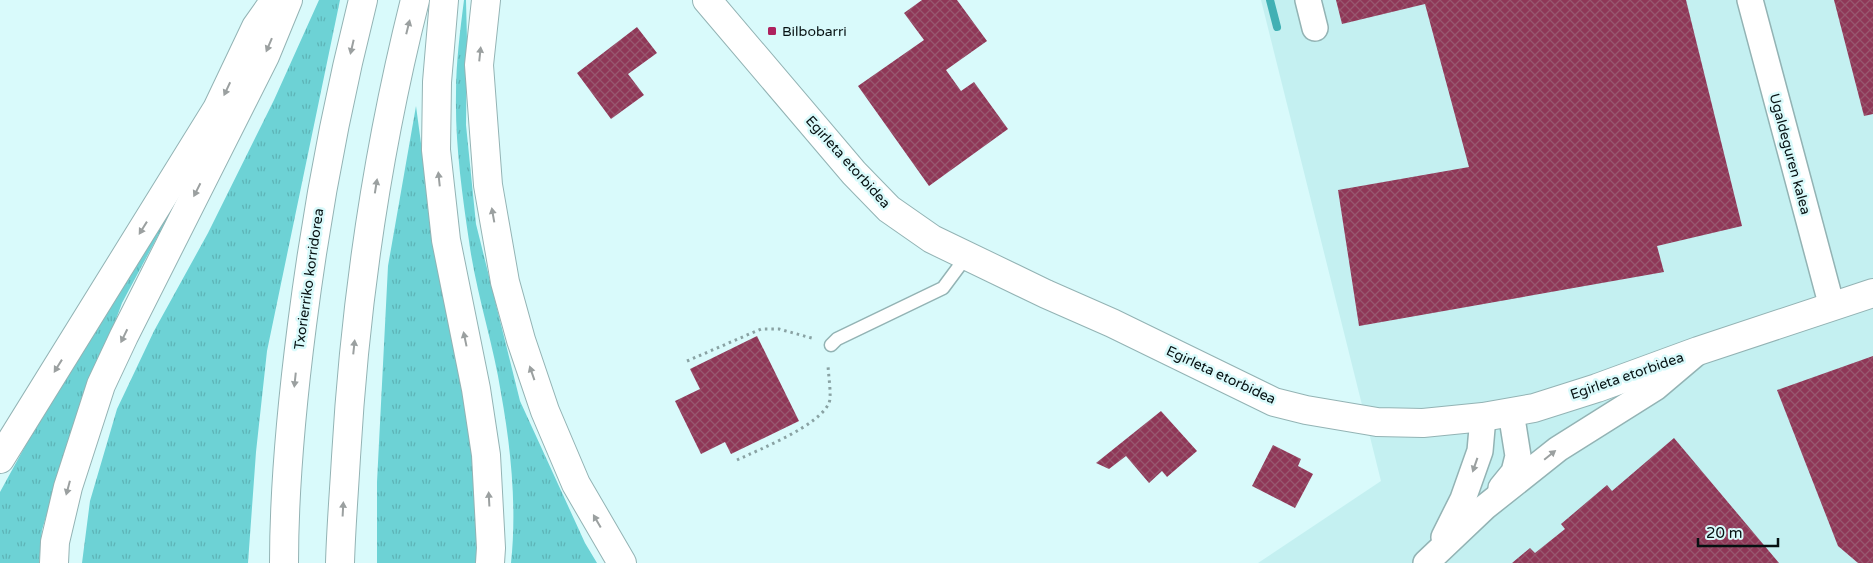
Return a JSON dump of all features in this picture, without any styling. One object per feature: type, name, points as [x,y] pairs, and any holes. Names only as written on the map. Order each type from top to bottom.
[{"type":"main road","points":[[0,459],[217,109],[256,28],[275,0]]},
{"type":"main road","points":[[54,563],[55,542],[68,487],[101,385],[265,56],[288,0]]},
{"type":"main road","name":"Txorierriko korridorea","points":[[284,561],[291,420],[311,255],[332,134],[363,0]]},
{"type":"main road","points":[[340,560],[356,320],[377,182],[401,58],[415,0]]},
{"type":"main road","points":[[444,0],[437,82],[436,150],[446,240],[476,389],[486,455],[491,555]]},
{"type":"main road","points":[[486,0],[479,74],[488,186],[505,282],[521,340],[545,410],[576,484],[622,563]]},
{"type":"main road","name":"Egirleta etorbidea","points":[[707,0],[854,173],[890,210],[932,239],[966,257],[1112,323],[1274,402],[1306,410],[1377,422],[1423,423],[1483,417],[1534,408],[1598,388],[1698,351],[1873,293]]},
{"type":"street","points":[[1308,0],[1316,28]]},
{"type":"street","name":"Ugaldeguren kalea","points":[[1750,0],[1832,307]]},
{"type":"street","points":[[1484,507],[1558,449],[1654,388],[1698,351]]},
{"type":"street","points":[[1432,557],[1484,507],[1514,472],[1518,456],[1511,412]]},
{"type":"street","points":[[1432,557],[1463,499],[1480,451],[1483,417]]},
{"type":"lane","points":[[831,345],[837,339],[943,288],[966,257]]},
{"type":"path","points":[[687,361],[761,328],[779,329],[801,334],[831,345]]},
{"type":"path","points":[[737,460],[810,424],[821,414],[830,402],[826,349],[831,345]]},
{"type":"shaded area","points":[[1261,0],[1873,0],[1873,563],[1258,563],[1381,481]]},
{"type":"green space","points":[[319,0],[340,0],[267,351],[256,452],[248,563],[82,563],[90,501],[117,409],[154,331],[208,233],[274,100]]},
{"type":"green space","points":[[464,0],[466,0],[467,41],[466,125],[476,224],[520,401],[585,543],[597,563],[511,563],[513,499],[508,435],[498,374],[472,260],[458,149],[456,82]]},
{"type":"green space","points":[[416,106],[431,218],[473,443],[478,535],[476,563],[377,563],[377,482],[388,266]]},
{"type":"green space","points":[[220,120],[122,303],[100,363],[72,430],[42,530],[39,563],[0,563],[0,492],[40,419]]},
{"type":"building","points":[[922,0],[957,0],[987,41],[946,70],[961,91],[974,82],[1008,129],[929,186],[858,86],[924,40],[904,13]]},
{"type":"building","points":[[1336,0],[1686,0],[1742,226],[1657,246],[1664,272],[1359,326],[1338,190],[1469,167],[1425,4],[1342,24]]},
{"type":"building","points":[[1834,0],[1873,0],[1873,114],[1864,116]]},
{"type":"building","points":[[637,27],[657,53],[628,74],[644,95],[611,119],[577,73]]},
{"type":"building","points":[[757,336],[799,421],[731,454],[725,442],[701,454],[675,401],[700,389],[690,369]]},
{"type":"building","points":[[1873,356],[1873,563],[1858,563],[1838,546],[1777,390]]},
{"type":"building","points":[[1161,411],[1197,451],[1167,477],[1162,471],[1149,483],[1126,456],[1109,469],[1096,463]]},
{"type":"building","points":[[1674,438],[1779,563],[1512,563],[1530,548],[1535,553],[1565,529],[1561,524],[1607,485],[1612,491]]},
{"type":"building","points":[[1273,445],[1301,459],[1298,466],[1313,474],[1295,508],[1252,486]]},
{"type":"waterway","points":[[1270,0],[1277,27]]},
{"type":"place","name":"Bilbobarri","points":[[772,31]]}]
